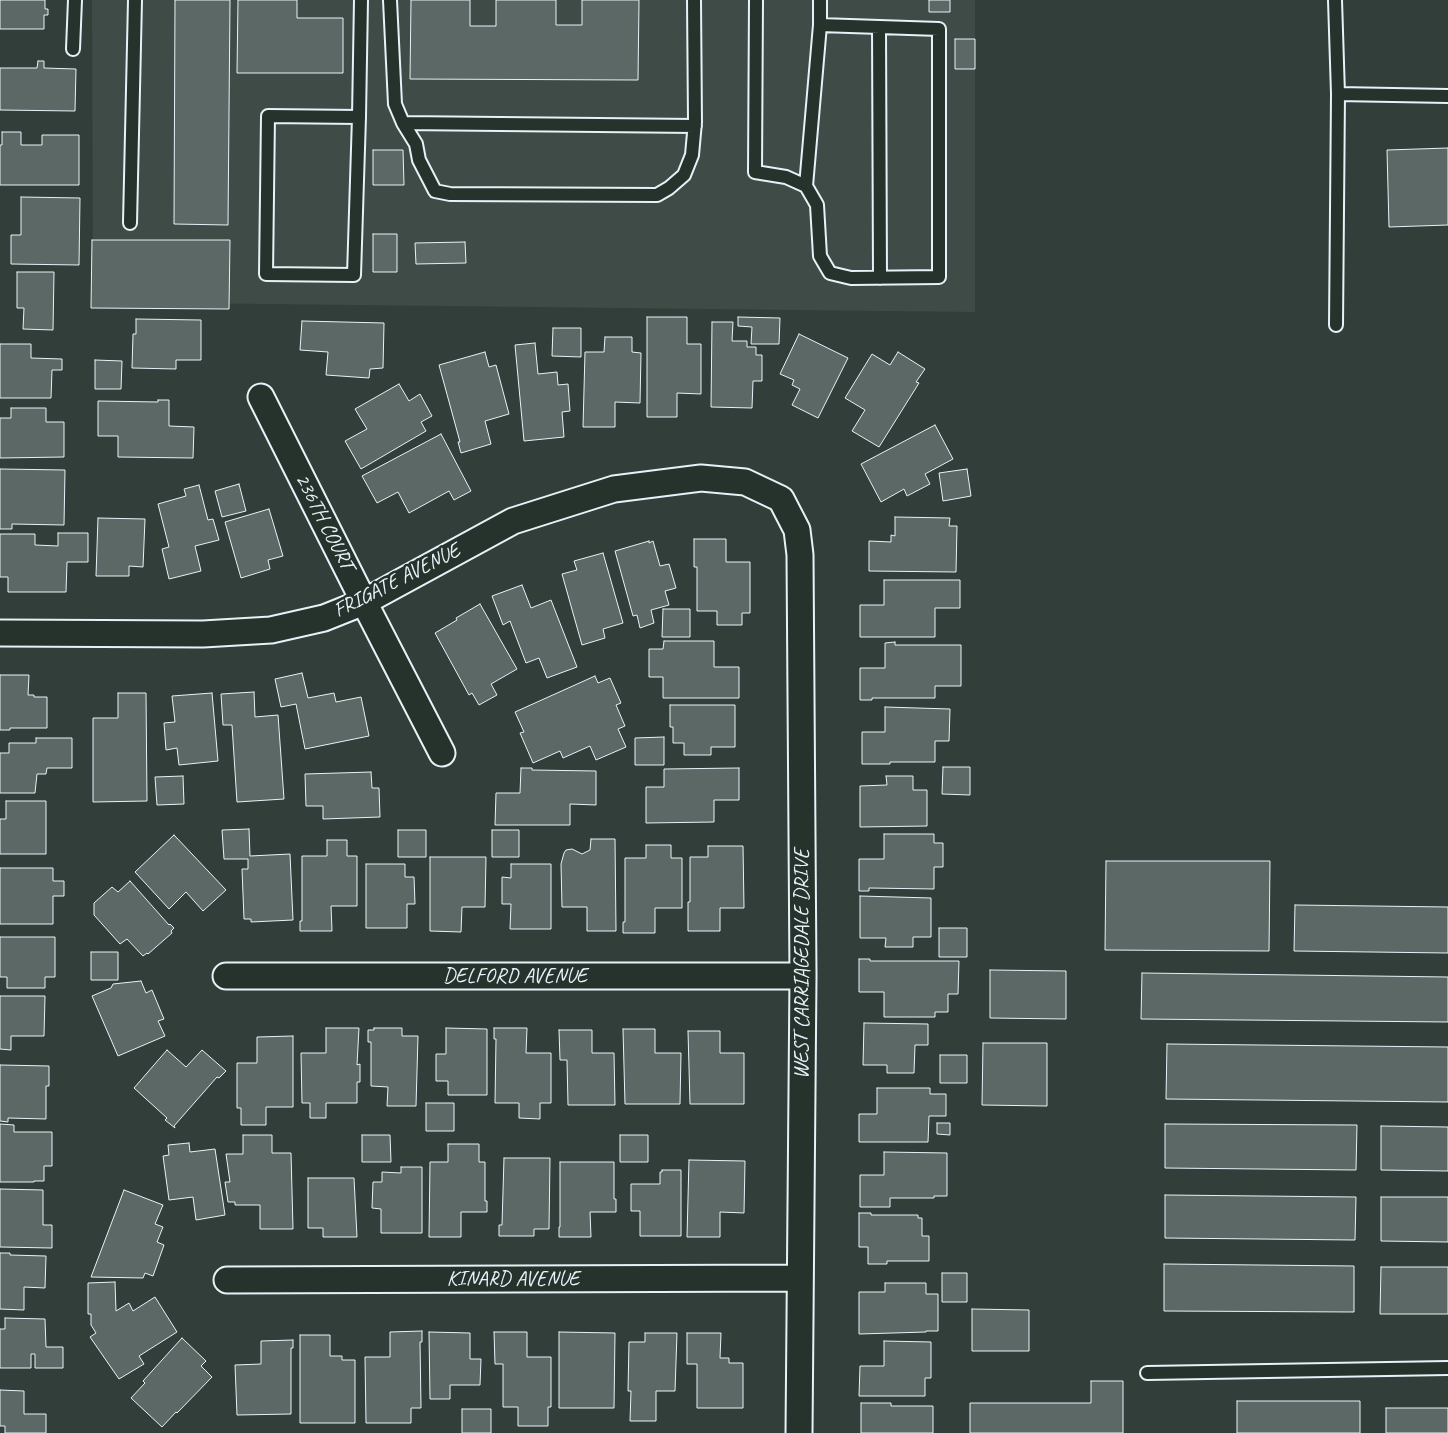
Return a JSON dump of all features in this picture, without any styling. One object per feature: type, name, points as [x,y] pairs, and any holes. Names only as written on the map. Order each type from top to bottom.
[{"type":"street","name":"236TH COURT","points":[[261,397],[442,753]]},
{"type":"street","name":"FRIGATE AVENUE","points":[[0,633],[203,634],[271,630],[324,618],[364,602],[513,521],[614,489],[701,478],[745,482],[781,499]]},
{"type":"street","name":"WEST CARRIAGEDALE DRIVE","points":[[781,499],[797,530],[800,555],[803,976],[799,1433]]},
{"type":"street","name":"DELFORD AVENUE","points":[[226,976],[803,976]]},
{"type":"street","name":"KINARD AVENUE","points":[[227,1280],[800,1278]]},
{"type":"lane","points":[[73,49],[75,0]]},
{"type":"lane","points":[[130,223],[135,0]]},
{"type":"lane","points":[[359,117],[268,116],[266,274],[354,275],[359,117],[361,0]]},
{"type":"lane","points":[[390,0],[395,104],[402,123],[416,144],[419,160],[435,191],[460,194],[657,194],[669,188],[684,175],[692,155],[695,126],[694,0]]},
{"type":"lane","points":[[756,0],[755,172],[786,177],[806,186]]},
{"type":"lane","points":[[820,0],[820,25],[806,186],[817,205],[820,256],[830,274],[851,278],[939,277],[939,29],[820,25]]},
{"type":"lane","points":[[1335,0],[1338,94],[1336,325]]},
{"type":"lane","points":[[879,27],[880,278]]},
{"type":"lane","points":[[1338,94],[1448,96]]},
{"type":"lane","points":[[402,123],[695,126]]},
{"type":"lane","points":[[1147,1373],[1448,1368]]},
{"type":"shaded area","points":[[92,0],[975,0],[975,312],[93,302]]},
{"type":"building","points":[[0,0],[45,0],[45,9],[48,9],[48,15],[44,15],[44,29],[0,29]]},
{"type":"building","points":[[175,0],[230,0],[228,225],[174,224]]},
{"type":"building","points":[[238,0],[297,0],[297,18],[343,18],[343,73],[237,73]]},
{"type":"building","points":[[411,0],[470,0],[470,26],[496,26],[496,0],[556,0],[556,25],[582,25],[582,0],[639,0],[638,80],[410,79]]},
{"type":"building","points":[[929,0],[950,0],[950,12],[929,12]]},
{"type":"building","points":[[955,39],[975,39],[975,69],[955,69]]},
{"type":"building","points":[[38,61],[44,61],[44,68],[76,69],[75,111],[0,110],[0,68],[37,68]]},
{"type":"building","points":[[2,132],[21,132],[21,145],[42,145],[42,135],[79,135],[79,185],[0,185],[0,145],[2,145]]},
{"type":"building","points":[[1448,148],[1448,225],[1389,227],[1387,150]]},
{"type":"building","points":[[373,150],[403,150],[404,185],[373,185]]},
{"type":"building","points":[[21,197],[80,198],[79,265],[11,264],[11,235],[21,235]]},
{"type":"building","points":[[373,234],[397,234],[397,272],[373,272]]},
{"type":"building","points":[[92,240],[230,240],[229,309],[91,308]]},
{"type":"building","points":[[465,242],[466,263],[416,264],[415,243]]},
{"type":"building","points":[[17,272],[54,272],[53,330],[23,329],[24,308],[17,308]]},
{"type":"building","points":[[647,317],[687,317],[687,344],[701,344],[701,394],[677,393],[677,417],[647,417]]},
{"type":"building","points":[[738,317],[780,318],[779,344],[751,344],[752,327],[738,326]]},
{"type":"building","points":[[136,319],[201,320],[201,360],[176,360],[176,369],[132,368],[133,334],[136,334]]},
{"type":"building","points":[[302,321],[384,323],[383,368],[370,369],[369,378],[326,375],[328,352],[300,350]]},
{"type":"building","points":[[712,322],[733,322],[732,341],[747,341],[747,347],[756,347],[756,355],[762,355],[762,381],[753,381],[752,408],[711,407]]},
{"type":"building","points":[[553,328],[581,328],[581,357],[552,356]]},
{"type":"building","points":[[799,334],[848,358],[818,418],[792,405],[800,389],[792,385],[794,380],[780,374]]},
{"type":"building","points":[[605,337],[632,337],[632,352],[641,353],[640,403],[615,402],[615,427],[583,427],[585,352],[604,352]]},
{"type":"building","points":[[535,343],[538,374],[557,372],[558,385],[568,384],[570,411],[562,412],[564,437],[524,441],[515,345]]},
{"type":"building","points":[[0,344],[31,344],[31,358],[62,359],[62,370],[52,370],[51,398],[0,398]]},
{"type":"building","points":[[485,352],[489,367],[496,365],[509,414],[485,421],[491,444],[461,453],[458,442],[460,442],[439,365]]},
{"type":"building","points":[[898,352],[925,369],[916,382],[919,383],[879,447],[852,431],[865,410],[845,398],[872,354],[890,365]]},
{"type":"building","points":[[95,360],[122,361],[121,389],[95,389]]},
{"type":"building","points":[[399,384],[409,401],[420,394],[432,416],[421,422],[426,431],[361,469],[345,441],[367,429],[355,409]]},
{"type":"building","points":[[158,400],[169,400],[169,426],[194,427],[193,458],[118,457],[118,436],[98,436],[98,401],[158,402]]},
{"type":"building","points":[[11,408],[46,408],[46,422],[64,422],[64,457],[0,458],[0,418],[11,418]]},
{"type":"building","points":[[935,425],[953,459],[925,474],[930,484],[907,496],[904,489],[881,502],[861,464]]},
{"type":"building","points":[[441,434],[471,491],[454,500],[449,491],[409,513],[398,492],[377,503],[362,476]]},
{"type":"building","points":[[0,469],[65,470],[64,525],[12,524],[12,529],[0,529]]},
{"type":"building","points":[[967,469],[971,496],[943,501],[939,473]]},
{"type":"building","points":[[239,484],[246,511],[222,517],[215,491]]},
{"type":"building","points":[[199,485],[208,520],[213,519],[219,540],[195,546],[201,571],[169,579],[162,549],[169,547],[158,504],[186,496],[184,489]]},
{"type":"building","points":[[269,509],[283,556],[268,560],[270,569],[241,578],[225,522]]},
{"type":"building","points":[[895,517],[950,518],[949,526],[957,526],[956,572],[869,571],[869,541],[891,542],[891,535],[895,536]]},
{"type":"building","points":[[98,518],[145,519],[143,567],[129,566],[129,576],[96,576]]},
{"type":"building","points":[[58,533],[88,533],[88,562],[67,562],[66,592],[8,592],[8,577],[0,577],[0,534],[35,534],[35,545],[58,546]]},
{"type":"building","points":[[694,539],[726,539],[726,562],[750,562],[750,613],[742,613],[742,625],[717,625],[717,611],[697,611],[697,567],[694,567]]},
{"type":"building","points":[[649,541],[649,543],[653,541],[660,566],[669,564],[676,588],[665,591],[669,605],[651,610],[654,623],[640,628],[637,615],[633,616],[615,551]]},
{"type":"building","points":[[603,553],[623,623],[603,629],[605,638],[582,645],[562,574],[577,570],[574,561]]},
{"type":"building","points":[[884,580],[960,580],[960,608],[935,608],[935,637],[860,637],[860,605],[884,605]]},
{"type":"building","points":[[522,585],[531,608],[551,600],[577,667],[547,678],[539,658],[526,663],[510,621],[503,625],[492,596]]},
{"type":"building","points":[[480,604],[517,669],[491,684],[497,695],[479,705],[472,693],[469,695],[435,633]]},
{"type":"building","points":[[663,609],[690,609],[690,637],[662,637]]},
{"type":"building","points":[[664,641],[714,641],[714,667],[739,667],[739,698],[663,698],[663,677],[649,677],[649,649],[663,649]]},
{"type":"building","points":[[895,642],[895,645],[961,645],[961,686],[935,686],[935,698],[872,698],[872,700],[860,700],[860,668],[885,668],[885,643]]},
{"type":"building","points":[[302,673],[308,698],[334,693],[336,702],[361,697],[369,736],[305,749],[296,704],[281,707],[275,679]]},
{"type":"building","points":[[0,675],[29,675],[28,695],[47,697],[47,728],[10,728],[10,730],[0,730]]},
{"type":"building","points":[[595,676],[598,683],[610,678],[621,703],[616,705],[625,726],[618,729],[626,747],[596,760],[590,746],[563,758],[560,751],[533,763],[520,733],[524,732],[515,712]]},
{"type":"building","points":[[254,692],[255,717],[278,715],[284,799],[237,802],[232,725],[223,725],[221,694]]},
{"type":"building","points":[[118,693],[146,693],[147,801],[93,802],[93,718],[118,718]]},
{"type":"building","points":[[212,693],[218,761],[179,765],[177,748],[166,750],[164,723],[175,722],[172,696]]},
{"type":"building","points":[[670,705],[735,705],[735,747],[711,747],[711,755],[684,755],[684,743],[673,743],[673,727],[670,727]]},
{"type":"building","points":[[885,707],[950,709],[949,741],[935,741],[935,762],[862,764],[862,732],[885,732]]},
{"type":"building","points":[[664,737],[664,765],[635,765],[635,738]]},
{"type":"building","points":[[36,738],[72,738],[72,768],[47,768],[46,774],[37,774],[35,793],[0,793],[0,753],[9,753],[9,743],[36,743]]},
{"type":"building","points":[[943,767],[970,767],[970,795],[942,794]]},
{"type":"building","points":[[521,768],[532,768],[532,770],[596,771],[596,805],[570,804],[570,825],[495,825],[496,793],[520,793]]},
{"type":"building","points":[[739,768],[739,800],[714,800],[714,822],[646,823],[646,787],[664,787],[664,769]]},
{"type":"building","points":[[371,772],[372,788],[379,788],[380,817],[323,819],[323,806],[306,806],[305,774]]},
{"type":"building","points":[[183,776],[184,804],[157,805],[155,777]]},
{"type":"building","points":[[886,776],[913,776],[913,790],[927,790],[927,826],[860,827],[860,786],[887,785]]},
{"type":"building","points":[[6,801],[46,801],[46,854],[0,854],[0,819],[6,819]]},
{"type":"building","points":[[249,829],[250,856],[290,854],[293,920],[251,922],[251,919],[244,919],[242,869],[248,869],[248,859],[224,859],[222,830]]},
{"type":"building","points":[[398,830],[426,830],[426,857],[398,857]]},
{"type":"building","points":[[492,830],[519,830],[519,857],[492,857]]},
{"type":"building","points":[[884,834],[934,834],[934,843],[943,843],[943,867],[934,867],[934,889],[869,888],[869,891],[859,891],[859,859],[884,859]]},
{"type":"building","points":[[174,835],[226,890],[203,911],[186,892],[169,909],[135,872]]},
{"type":"building","points":[[591,839],[615,839],[616,931],[587,931],[587,907],[562,907],[561,864],[564,853],[566,850],[572,849],[582,854],[590,850]]},
{"type":"building","points":[[327,840],[347,840],[347,856],[357,856],[357,906],[331,906],[332,931],[300,931],[300,921],[302,921],[302,856],[327,856]]},
{"type":"building","points":[[646,845],[671,845],[671,858],[682,858],[682,908],[655,908],[655,933],[623,933],[623,922],[625,922],[625,858],[646,858]]},
{"type":"building","points":[[708,846],[743,846],[744,908],[720,908],[720,931],[688,931],[690,857],[708,857]]},
{"type":"building","points":[[430,857],[486,857],[485,907],[462,907],[461,932],[430,931]]},
{"type":"building","points":[[1106,861],[1270,861],[1269,951],[1105,950]]},
{"type":"building","points":[[366,864],[405,864],[405,877],[414,877],[415,904],[407,904],[407,928],[366,928]]},
{"type":"building","points":[[511,864],[551,864],[551,929],[510,929],[511,904],[502,904],[502,877],[511,878]]},
{"type":"building","points":[[0,868],[53,868],[53,881],[64,881],[64,896],[53,896],[53,924],[0,924]]},
{"type":"building","points":[[130,881],[169,925],[174,928],[171,931],[172,933],[148,954],[143,956],[127,939],[120,944],[94,915],[94,903],[112,887],[118,892]]},
{"type":"building","points":[[860,896],[931,898],[931,937],[913,937],[913,947],[885,947],[886,938],[860,938]]},
{"type":"building","points":[[1295,905],[1448,907],[1448,953],[1294,951]]},
{"type":"building","points":[[939,928],[967,928],[967,957],[939,957]]},
{"type":"building","points":[[0,937],[55,937],[55,977],[45,977],[45,988],[7,988],[7,977],[0,977]]},
{"type":"building","points":[[91,952],[118,952],[118,980],[91,980]]},
{"type":"building","points":[[859,959],[870,959],[870,961],[959,961],[958,994],[948,994],[948,1012],[935,1012],[935,1017],[884,1017],[884,992],[859,992]]},
{"type":"building","points":[[990,970],[1066,971],[1066,1019],[990,1018]]},
{"type":"building","points":[[1142,973],[1448,977],[1448,1022],[1141,1019]]},
{"type":"building","points":[[141,981],[146,993],[152,990],[164,1019],[158,1021],[165,1036],[118,1056],[92,996],[111,988],[113,984]]},
{"type":"building","points":[[0,996],[45,996],[44,1036],[11,1036],[11,1050],[0,1049]]},
{"type":"building","points":[[864,1023],[928,1024],[928,1045],[915,1045],[914,1073],[887,1073],[887,1065],[863,1065]]},
{"type":"building","points":[[326,1028],[359,1028],[357,1065],[360,1064],[360,1082],[357,1082],[357,1103],[326,1103],[326,1118],[310,1118],[310,1103],[302,1103],[301,1053],[326,1053]]},
{"type":"building","points":[[374,1028],[402,1028],[402,1036],[418,1036],[416,1106],[387,1106],[388,1087],[371,1086],[371,1042],[368,1042],[368,1030],[374,1030]]},
{"type":"building","points":[[446,1028],[487,1029],[487,1095],[448,1095],[448,1081],[436,1081],[436,1054],[446,1054]]},
{"type":"building","points":[[494,1028],[527,1028],[526,1053],[551,1053],[551,1103],[540,1103],[540,1119],[519,1118],[519,1103],[495,1103],[496,1039],[494,1039]]},
{"type":"building","points":[[623,1029],[655,1029],[655,1053],[681,1053],[680,1104],[625,1104]]},
{"type":"building","points":[[559,1030],[592,1030],[592,1053],[614,1053],[615,1105],[568,1105],[567,1060],[560,1060]]},
{"type":"building","points":[[688,1031],[720,1031],[720,1053],[744,1053],[744,1104],[690,1104]]},
{"type":"building","points":[[293,1036],[293,1107],[266,1107],[266,1125],[241,1125],[241,1108],[237,1108],[237,1063],[257,1063],[257,1037]]},
{"type":"building","points":[[983,1043],[1047,1043],[1047,1106],[982,1105]]},
{"type":"building","points":[[1167,1044],[1448,1047],[1448,1102],[1166,1099]]},
{"type":"building","points":[[167,1050],[186,1067],[202,1050],[226,1071],[219,1078],[217,1077],[174,1126],[175,1128],[165,1120],[167,1118],[134,1088]]},
{"type":"building","points":[[940,1055],[967,1055],[967,1083],[940,1083]]},
{"type":"building","points":[[0,1065],[49,1066],[49,1086],[46,1086],[46,1119],[8,1118],[8,1122],[0,1121]]},
{"type":"building","points":[[877,1088],[930,1088],[930,1094],[946,1094],[946,1116],[929,1116],[928,1142],[859,1142],[859,1114],[877,1114]]},
{"type":"building","points":[[426,1103],[454,1103],[454,1131],[426,1131]]},
{"type":"building","points":[[937,1123],[950,1123],[950,1135],[937,1134]]},
{"type":"building","points":[[0,1124],[14,1125],[14,1132],[52,1132],[52,1166],[44,1166],[44,1181],[0,1182]]},
{"type":"building","points":[[1165,1124],[1357,1125],[1356,1170],[1165,1168]]},
{"type":"building","points":[[1381,1126],[1448,1127],[1448,1171],[1381,1170]]},
{"type":"building","points":[[243,1135],[272,1135],[272,1153],[291,1153],[293,1229],[260,1229],[260,1205],[235,1205],[235,1202],[228,1202],[225,1182],[230,1182],[226,1154],[243,1154]]},
{"type":"building","points":[[362,1135],[390,1135],[391,1162],[362,1162]]},
{"type":"building","points":[[620,1135],[648,1135],[648,1162],[620,1162]]},
{"type":"building","points":[[189,1143],[190,1152],[215,1149],[225,1215],[196,1220],[193,1197],[169,1200],[163,1156],[169,1155],[168,1145]]},
{"type":"building","points":[[448,1144],[479,1144],[479,1162],[485,1162],[485,1201],[487,1201],[487,1212],[461,1212],[461,1237],[429,1237],[430,1162],[448,1162]]},
{"type":"building","points":[[884,1152],[947,1153],[947,1196],[934,1196],[934,1198],[890,1198],[890,1207],[860,1207],[860,1175],[884,1175]]},
{"type":"building","points":[[504,1158],[550,1158],[549,1229],[534,1229],[534,1236],[499,1236],[499,1225],[502,1225]]},
{"type":"building","points":[[689,1160],[745,1161],[744,1213],[720,1212],[720,1237],[687,1237]]},
{"type":"building","points":[[560,1162],[614,1162],[616,1212],[590,1212],[591,1237],[559,1237]]},
{"type":"building","points":[[401,1167],[422,1167],[422,1233],[381,1233],[381,1209],[372,1208],[373,1182],[382,1182],[382,1172],[401,1173]]},
{"type":"building","points":[[662,1170],[681,1170],[681,1236],[640,1236],[640,1211],[631,1211],[631,1184],[660,1184],[660,1172]]},
{"type":"building","points":[[308,1178],[354,1178],[357,1237],[323,1237],[323,1228],[308,1228]]},
{"type":"building","points":[[0,1189],[43,1190],[43,1225],[52,1225],[52,1248],[0,1247]]},
{"type":"building","points":[[124,1190],[163,1205],[155,1224],[163,1227],[157,1242],[164,1245],[153,1276],[145,1273],[143,1278],[91,1277]]},
{"type":"building","points":[[1165,1195],[1356,1197],[1355,1240],[1165,1238]]},
{"type":"building","points":[[1381,1197],[1448,1197],[1448,1242],[1381,1241]]},
{"type":"building","points":[[859,1213],[871,1213],[871,1215],[918,1215],[918,1218],[922,1218],[922,1236],[929,1236],[929,1261],[887,1261],[887,1264],[868,1264],[868,1247],[859,1247]]},
{"type":"building","points":[[0,1253],[46,1256],[45,1288],[24,1287],[24,1310],[0,1309]]},
{"type":"building","points":[[1164,1264],[1354,1266],[1354,1312],[1164,1311]]},
{"type":"building","points":[[1381,1267],[1448,1267],[1448,1314],[1380,1314]]},
{"type":"building","points":[[942,1273],[967,1273],[967,1302],[942,1302]]},
{"type":"building","points":[[115,1282],[116,1311],[129,1303],[133,1311],[155,1297],[177,1332],[139,1356],[144,1364],[119,1379],[90,1337],[96,1333],[91,1325],[91,1314],[88,1314],[88,1283]]},
{"type":"building","points":[[885,1283],[926,1283],[926,1294],[938,1294],[938,1331],[859,1334],[859,1292],[885,1292]]},
{"type":"building","points":[[972,1309],[1029,1310],[1029,1351],[972,1351]]},
{"type":"building","points":[[5,1318],[45,1319],[46,1347],[63,1347],[63,1368],[35,1368],[35,1354],[31,1354],[31,1368],[0,1368],[0,1329],[5,1329]]},
{"type":"building","points":[[422,1331],[422,1342],[420,1342],[421,1408],[411,1408],[411,1423],[366,1423],[365,1357],[390,1357],[390,1332]]},
{"type":"building","points":[[429,1332],[470,1333],[470,1359],[481,1359],[480,1385],[450,1385],[450,1399],[430,1399]]},
{"type":"building","points":[[494,1332],[527,1332],[527,1357],[551,1357],[551,1407],[548,1407],[548,1426],[518,1426],[518,1407],[503,1407],[503,1364],[495,1364]]},
{"type":"building","points":[[559,1332],[615,1333],[614,1408],[559,1408]]},
{"type":"building","points":[[645,1333],[677,1333],[675,1391],[656,1391],[656,1421],[630,1421],[631,1391],[628,1391],[629,1342],[645,1342]]},
{"type":"building","points":[[687,1333],[721,1333],[720,1358],[729,1358],[729,1363],[743,1363],[743,1408],[697,1408],[697,1364],[687,1364]]},
{"type":"building","points":[[300,1335],[330,1335],[330,1356],[342,1356],[342,1360],[355,1360],[355,1423],[300,1423]]},
{"type":"building","points":[[182,1338],[206,1361],[201,1366],[212,1377],[162,1427],[131,1398],[145,1383],[143,1381]]},
{"type":"building","points":[[293,1340],[293,1348],[291,1348],[291,1414],[237,1415],[235,1365],[261,1364],[261,1341]]},
{"type":"building","points":[[884,1341],[931,1342],[931,1378],[925,1378],[925,1396],[859,1396],[860,1366],[884,1366]]},
{"type":"building","points":[[1091,1381],[1123,1381],[1123,1433],[970,1433],[970,1403],[1091,1403]]},
{"type":"building","points":[[0,1390],[24,1391],[24,1414],[46,1414],[46,1433],[5,1433],[5,1426],[0,1426]]},
{"type":"building","points":[[1237,1401],[1360,1401],[1360,1433],[1237,1433]]},
{"type":"building","points":[[861,1403],[891,1403],[891,1406],[933,1406],[933,1433],[861,1433]]},
{"type":"building","points":[[1386,1408],[1448,1408],[1448,1433],[1386,1433]]},
{"type":"building","points":[[462,1409],[491,1409],[491,1433],[462,1433]]}]
